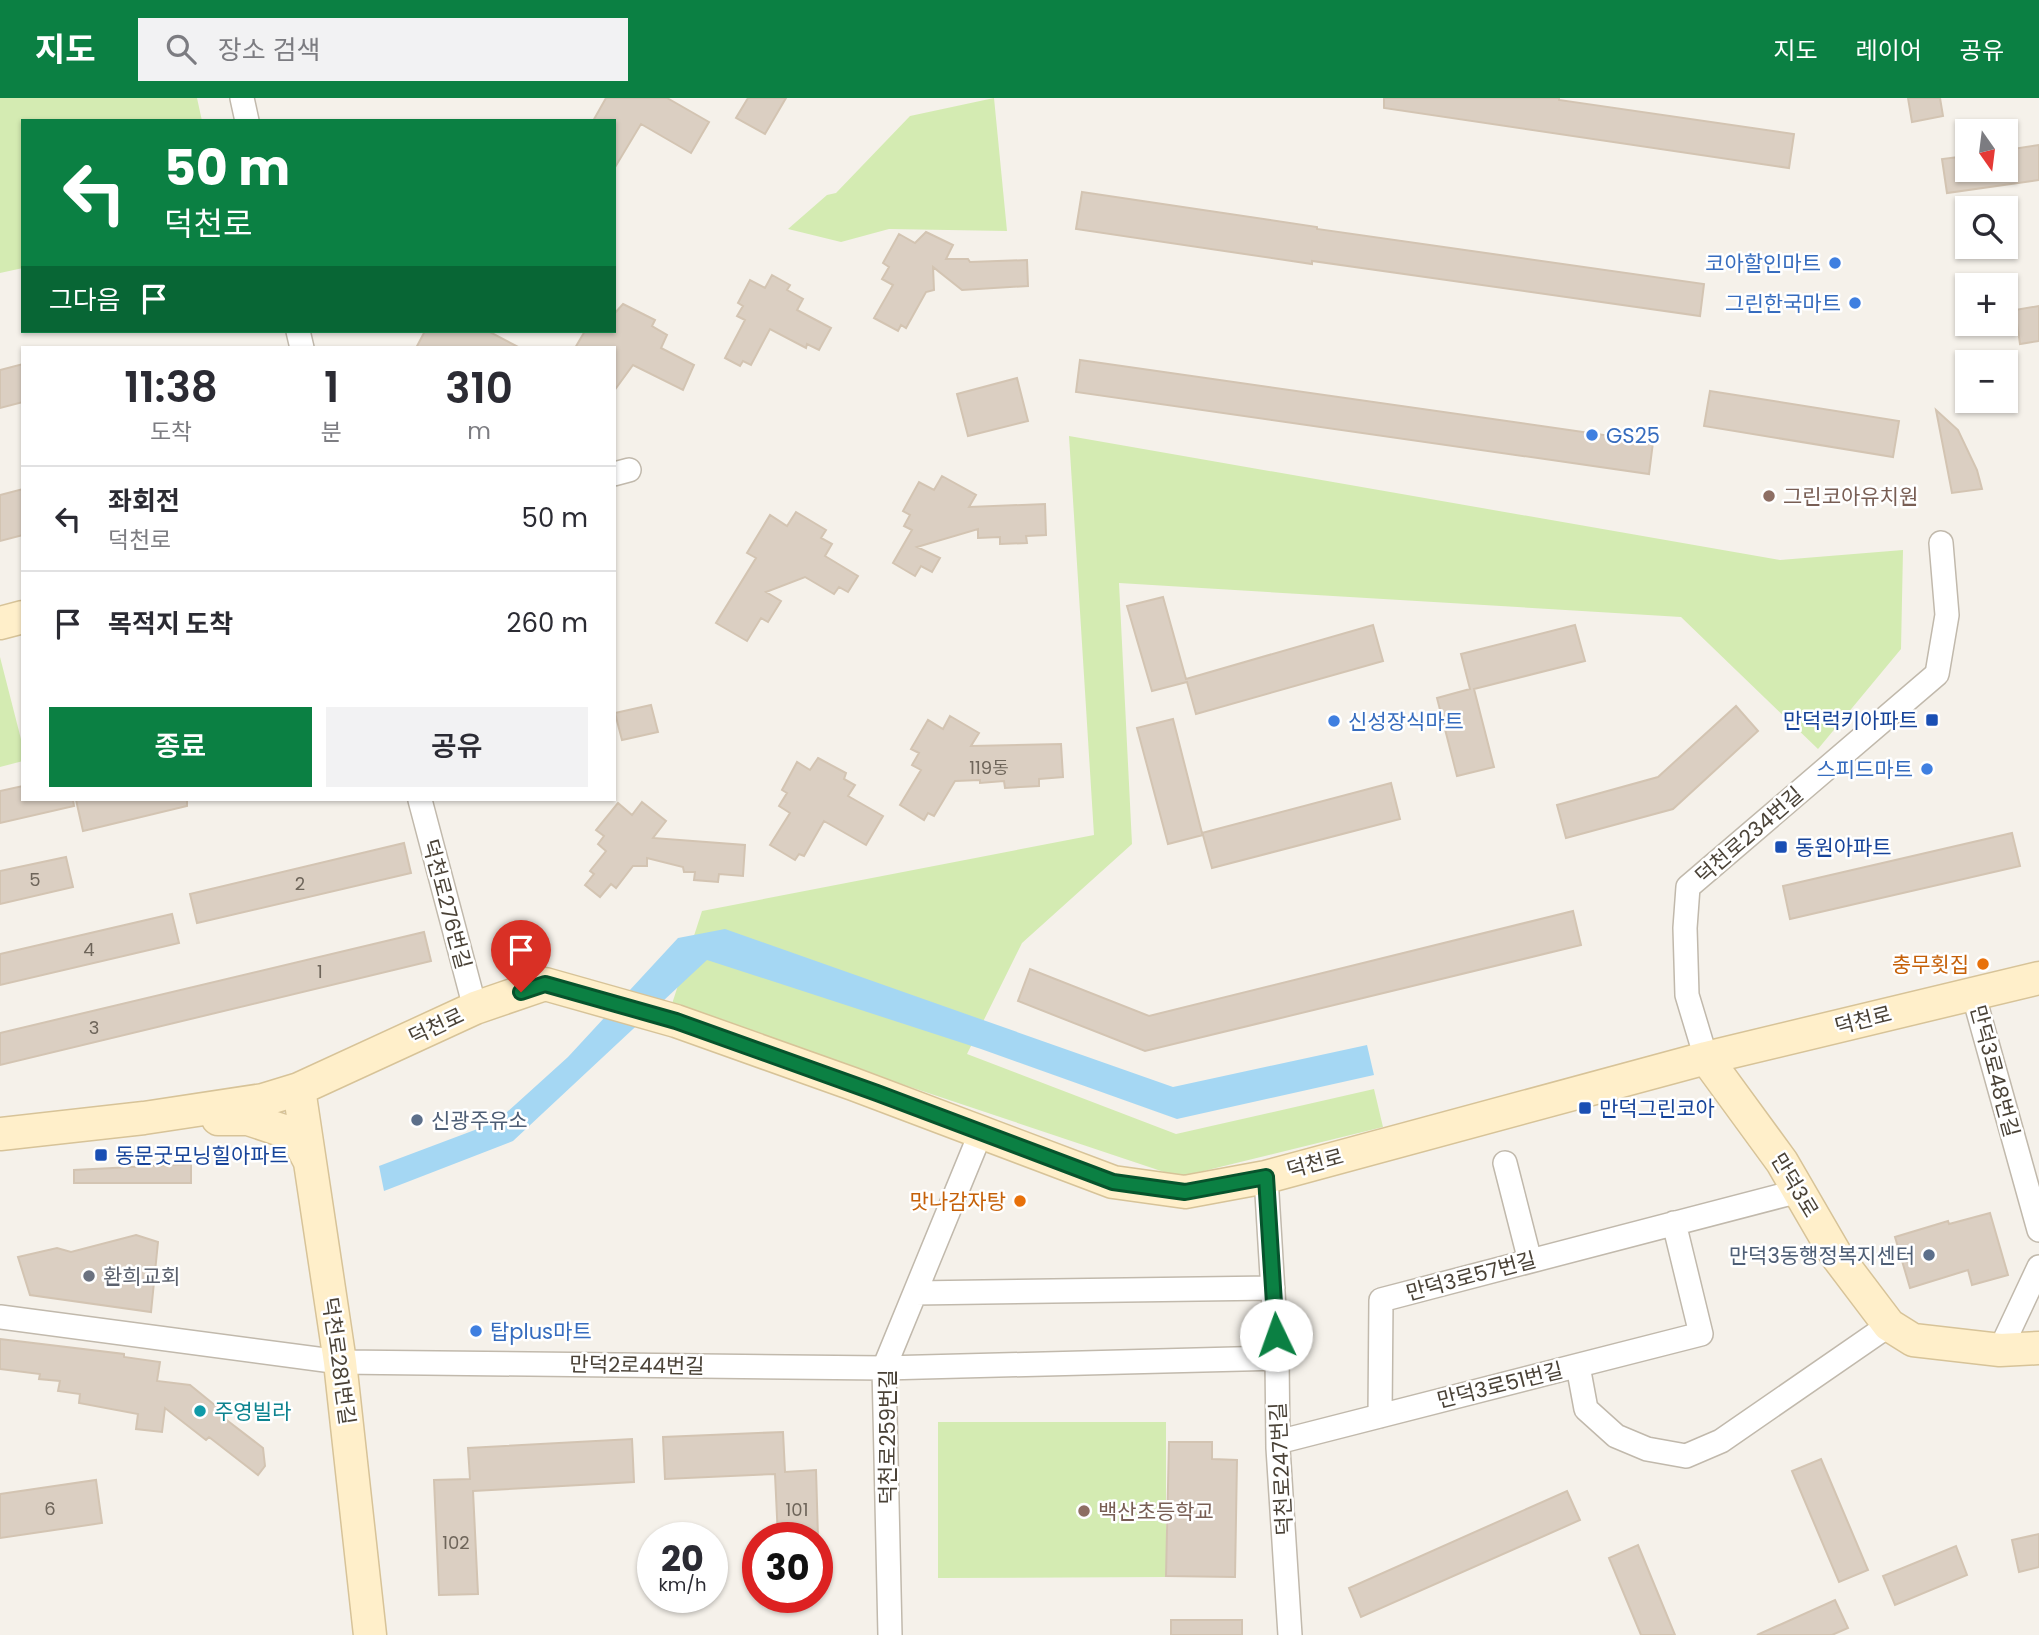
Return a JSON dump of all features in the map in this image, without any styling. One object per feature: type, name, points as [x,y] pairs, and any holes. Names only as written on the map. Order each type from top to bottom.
[{"type":"main road","points":[[0,623],[21,618]]},
{"type":"main road","name":"덕천로","points":[[0,1134],[144,1118],[263,1100],[299,1089],[475,1008],[545,984],[676,1021],[1113,1182],[1185,1192],[1266,1177],[1706,1058],[2039,978]]},
{"type":"main road","name":"만덕3로","points":[[1706,1058],[1782,1162],[1836,1255],[1889,1325],[1913,1340],[2000,1350],[2039,1348]]},
{"type":"main road","name":"덕천로281번길","points":[[299,1089],[340,1362],[370,1635]]},
{"type":"main road","points":[[144,1118],[247,1119],[296,1135],[310,1161]]},
{"type":"street","points":[[242,98],[247,119]]},
{"type":"street","name":"덕천로234번길","points":[[1706,1058],[1687,995],[1685,928],[1688,887],[1937,674],[1947,615],[1941,543]]},
{"type":"street","name":"덕천로276번길","points":[[420,801],[475,1008]]},
{"type":"street","name":"만덕3로48번길","points":[[1973,993],[2033,1188],[2039,1230]]},
{"type":"street","name":"덕천로259번길","points":[[890,1635],[884,1368],[981,1132]]},
{"type":"street","points":[[1505,1163],[1530,1261]]},
{"type":"street","name":"덕천로247번길","points":[[1266,1177],[1290,1635]]},
{"type":"street","name":"만덕3로57번길","points":[[1380,1416],[1381,1300],[1799,1191]]},
{"type":"street","points":[[1578,1366],[1701,1334],[1674,1223]]},
{"type":"street","points":[[2000,1350],[2039,1267]]},
{"type":"street","points":[[915,1293],[1273,1288]]},
{"type":"street","name":"만덕2로44번길","points":[[0,1317],[340,1362],[884,1368],[1277,1358]]},
{"type":"street","name":"만덕3로51번길","points":[[1278,1442],[1578,1366],[1586,1409],[1616,1436],[1647,1449],[1686,1456],[1721,1441],[1889,1325]]},
{"type":"green space","points":[[0,98],[197,98],[202,119],[21,119],[21,268],[0,273]]},
{"type":"green space","points":[[994,98],[1007,231],[889,229],[841,242],[788,229],[827,195],[836,193],[910,116]]},
{"type":"green space","points":[[1069,436],[1780,560],[1903,550],[1901,649],[1818,749],[1681,617],[1119,583],[1132,844],[1022,943],[967,1054],[1176,1134],[1374,1089],[1383,1127],[1179,1177],[671,1007],[702,911],[1094,835]]},
{"type":"green space","points":[[0,657],[21,739],[21,762],[0,767]]},
{"type":"green space","points":[[938,1422],[1166,1422],[1166,1577],[938,1578]]},
{"type":"water","points":[[725,929],[1173,1087],[1367,1045],[1374,1075],[1177,1119],[981,1049],[707,960],[513,1141],[384,1191],[379,1166],[496,1122],[568,1057],[678,938]]},
{"type":"building","points":[[606,98],[667,98],[709,122],[691,153],[641,124],[616,166],[616,119],[594,119]]},
{"type":"building","points":[[748,98],[786,98],[765,134],[736,118]]},
{"type":"building","points":[[1384,98],[1559,98],[1794,134],[1789,168],[1384,108]]},
{"type":"building","points":[[1908,98],[1940,98],[1943,116],[1912,122]]},
{"type":"building","points":[[2039,145],[2039,180],[1947,193],[1942,159],[1955,157],[1955,182],[2018,182],[2018,148]]},
{"type":"building","points":[[1082,192],[1317,229],[1704,284],[1700,316],[1076,229]]},
{"type":"building","points":[[926,232],[953,245],[946,259],[968,259],[970,262],[1027,260],[1028,286],[962,290],[933,267],[934,290],[926,292],[906,328],[901,325],[898,331],[874,318],[893,285],[882,279],[889,267],[883,263],[899,234],[915,243]]},
{"type":"building","points":[[772,275],[790,285],[787,290],[803,299],[797,310],[831,328],[819,350],[807,344],[806,348],[770,329],[751,365],[743,361],[740,366],[725,358],[745,320],[737,316],[743,306],[738,303],[750,280],[765,288]]},
{"type":"building","points":[[623,304],[655,320],[652,326],[667,335],[661,348],[694,365],[683,390],[633,365],[616,388],[616,346],[576,346],[584,333],[616,333],[616,312]]},
{"type":"building","points":[[2039,306],[2039,341],[2020,344],[2018,310]]},
{"type":"building","points":[[424,333],[492,333],[516,346],[417,346]]},
{"type":"building","points":[[1080,360],[1653,442],[1649,474],[1076,392]]},
{"type":"building","points":[[21,365],[21,403],[0,408],[0,370]]},
{"type":"building","points":[[1017,378],[1028,421],[968,436],[957,394]]},
{"type":"building","points":[[1710,391],[1899,421],[1893,457],[1704,426]]},
{"type":"building","points":[[1936,410],[1958,430],[1977,470],[1982,489],[1952,493]]},
{"type":"building","points":[[942,476],[976,495],[969,507],[1045,504],[1046,535],[1026,536],[1027,543],[1000,544],[1000,537],[978,538],[978,529],[917,547],[940,558],[932,572],[921,566],[915,576],[893,563],[912,530],[904,526],[910,515],[903,511],[919,482],[934,490]]},
{"type":"building","points":[[21,490],[21,536],[0,541],[0,495]]},
{"type":"building","points":[[796,512],[826,530],[821,538],[832,544],[825,556],[858,576],[848,592],[839,587],[834,594],[805,577],[766,592],[781,601],[768,622],[761,618],[747,641],[716,623],[756,558],[747,553],[770,515],[787,526]]},
{"type":"building","points":[[1163,597],[1186,679],[1373,625],[1383,661],[1196,714],[1187,682],[1152,691],[1127,606]]},
{"type":"building","points":[[1575,625],[1585,661],[1474,689],[1494,767],[1457,776],[1437,698],[1470,689],[1461,654]]},
{"type":"building","points":[[651,705],[658,732],[622,740],[616,713]]},
{"type":"building","points":[[1736,706],[1758,731],[1673,809],[1566,838],[1557,805],[1658,777]]},
{"type":"building","points":[[950,716],[979,733],[971,746],[1061,744],[1063,777],[1039,779],[1039,786],[1005,788],[1004,781],[955,781],[934,816],[928,813],[924,820],[900,805],[921,770],[912,765],[919,753],[911,749],[928,720],[943,729]]},
{"type":"building","points":[[1173,719],[1202,833],[1391,783],[1400,819],[1212,868],[1203,835],[1168,844],[1137,728]]},
{"type":"building","points":[[818,758],[846,773],[844,779],[855,785],[848,796],[883,816],[866,845],[824,821],[804,856],[799,854],[795,860],[770,845],[790,813],[779,806],[787,793],[782,790],[797,762],[810,770]]},
{"type":"building","points":[[21,786],[21,801],[73,801],[74,806],[0,823],[0,791]]},
{"type":"building","points":[[76,801],[187,801],[187,806],[83,831]]},
{"type":"building","points":[[642,802],[666,821],[653,838],[745,845],[743,876],[719,874],[718,882],[694,880],[695,872],[684,872],[683,867],[647,858],[647,866],[633,866],[616,888],[611,884],[600,897],[585,885],[594,874],[590,871],[606,851],[598,844],[604,836],[596,830],[618,803],[632,815]]},
{"type":"building","points":[[2012,833],[2020,866],[1790,919],[1783,886]]},
{"type":"building","points":[[404,843],[411,873],[197,923],[190,894]]},
{"type":"building","points":[[66,857],[73,887],[0,904],[0,871]]},
{"type":"building","points":[[1573,911],[1581,945],[1145,1051],[1018,1001],[1030,969],[1149,1016]]},
{"type":"building","points":[[172,914],[179,943],[0,985],[0,954]]},
{"type":"building","points":[[424,932],[431,961],[0,1065],[0,1033]]},
{"type":"building","points":[[191,1164],[191,1183],[74,1183],[74,1170]]},
{"type":"building","points":[[1990,1213],[2008,1275],[1972,1285],[1968,1270],[1910,1288],[1895,1237],[1948,1221],[1949,1224]]},
{"type":"building","name":"환희교회","points":[[136,1235],[158,1242],[151,1312],[30,1295],[18,1257],[57,1248],[71,1252]]},
{"type":"building","points":[[0,1339],[124,1354],[124,1357],[160,1362],[157,1381],[190,1385],[227,1415],[224,1418],[263,1448],[265,1466],[258,1475],[209,1437],[206,1440],[165,1408],[162,1432],[136,1429],[138,1414],[79,1403],[80,1394],[58,1391],[60,1381],[39,1379],[40,1374],[0,1369]]},
{"type":"building","points":[[783,1432],[785,1472],[816,1470],[818,1522],[777,1522],[775,1474],[665,1479],[663,1437]]},
{"type":"building","points":[[632,1439],[634,1482],[473,1491],[478,1594],[439,1595],[434,1480],[470,1479],[468,1448]]},
{"type":"building","points":[[1169,1442],[1212,1442],[1212,1459],[1237,1460],[1235,1577],[1166,1576]]},
{"type":"building","points":[[1821,1459],[1868,1570],[1839,1582],[1792,1471]]},
{"type":"building","points":[[96,1480],[102,1523],[0,1538],[0,1494]]},
{"type":"building","points":[[1567,1491],[1580,1520],[1361,1617],[1349,1588]]},
{"type":"building","points":[[2039,1534],[2039,1567],[2019,1572],[2012,1540]]},
{"type":"building","points":[[1638,1545],[1675,1635],[1641,1635],[1609,1558]]},
{"type":"building","points":[[1956,1546],[1967,1575],[1895,1605],[1883,1576]]},
{"type":"building","points":[[1835,1600],[1848,1628],[1832,1635],[1757,1635]]},
{"type":"building","points":[[1171,1620],[1242,1620],[1242,1635],[1171,1635]]},
{"type":"place","name":"코아할인마트","points":[[1835,263]]},
{"type":"place","name":"그린한국마트","points":[[1855,303]]},
{"type":"place","name":"GS25","points":[[1592,435]]},
{"type":"place","name":"그린코아유치원","points":[[1769,496]]},
{"type":"place","name":"만덕럭키아파트","points":[[1932,720]]},
{"type":"place","name":"신성장식마트","points":[[1334,721]]},
{"type":"place","name":"스피드마트","points":[[1927,769]]},
{"type":"place","name":"동원아파트","points":[[1781,847]]},
{"type":"place","name":"충무횟집","points":[[1983,964]]},
{"type":"place","name":"만덕그린코아","points":[[1585,1108]]},
{"type":"place","name":"신광주유소","points":[[417,1120]]},
{"type":"place","name":"동문굿모닝힐아파트","points":[[101,1155]]},
{"type":"place","name":"맛나감자탕","points":[[1020,1201]]},
{"type":"place","name":"만덕3동행정복지센터","points":[[1929,1255]]},
{"type":"place","name":"환희교회","points":[[89,1276]]},
{"type":"place","name":"탑plus마트","points":[[476,1331]]},
{"type":"place","name":"주영빌라","points":[[200,1411]]},
{"type":"place","name":"백산초등학교","points":[[1084,1511]]},
{"type":"route","points":[[521,992],[545,984],[676,1021],[950,1119],[1113,1182],[1185,1192],[1266,1177],[1276,1335]]}]
